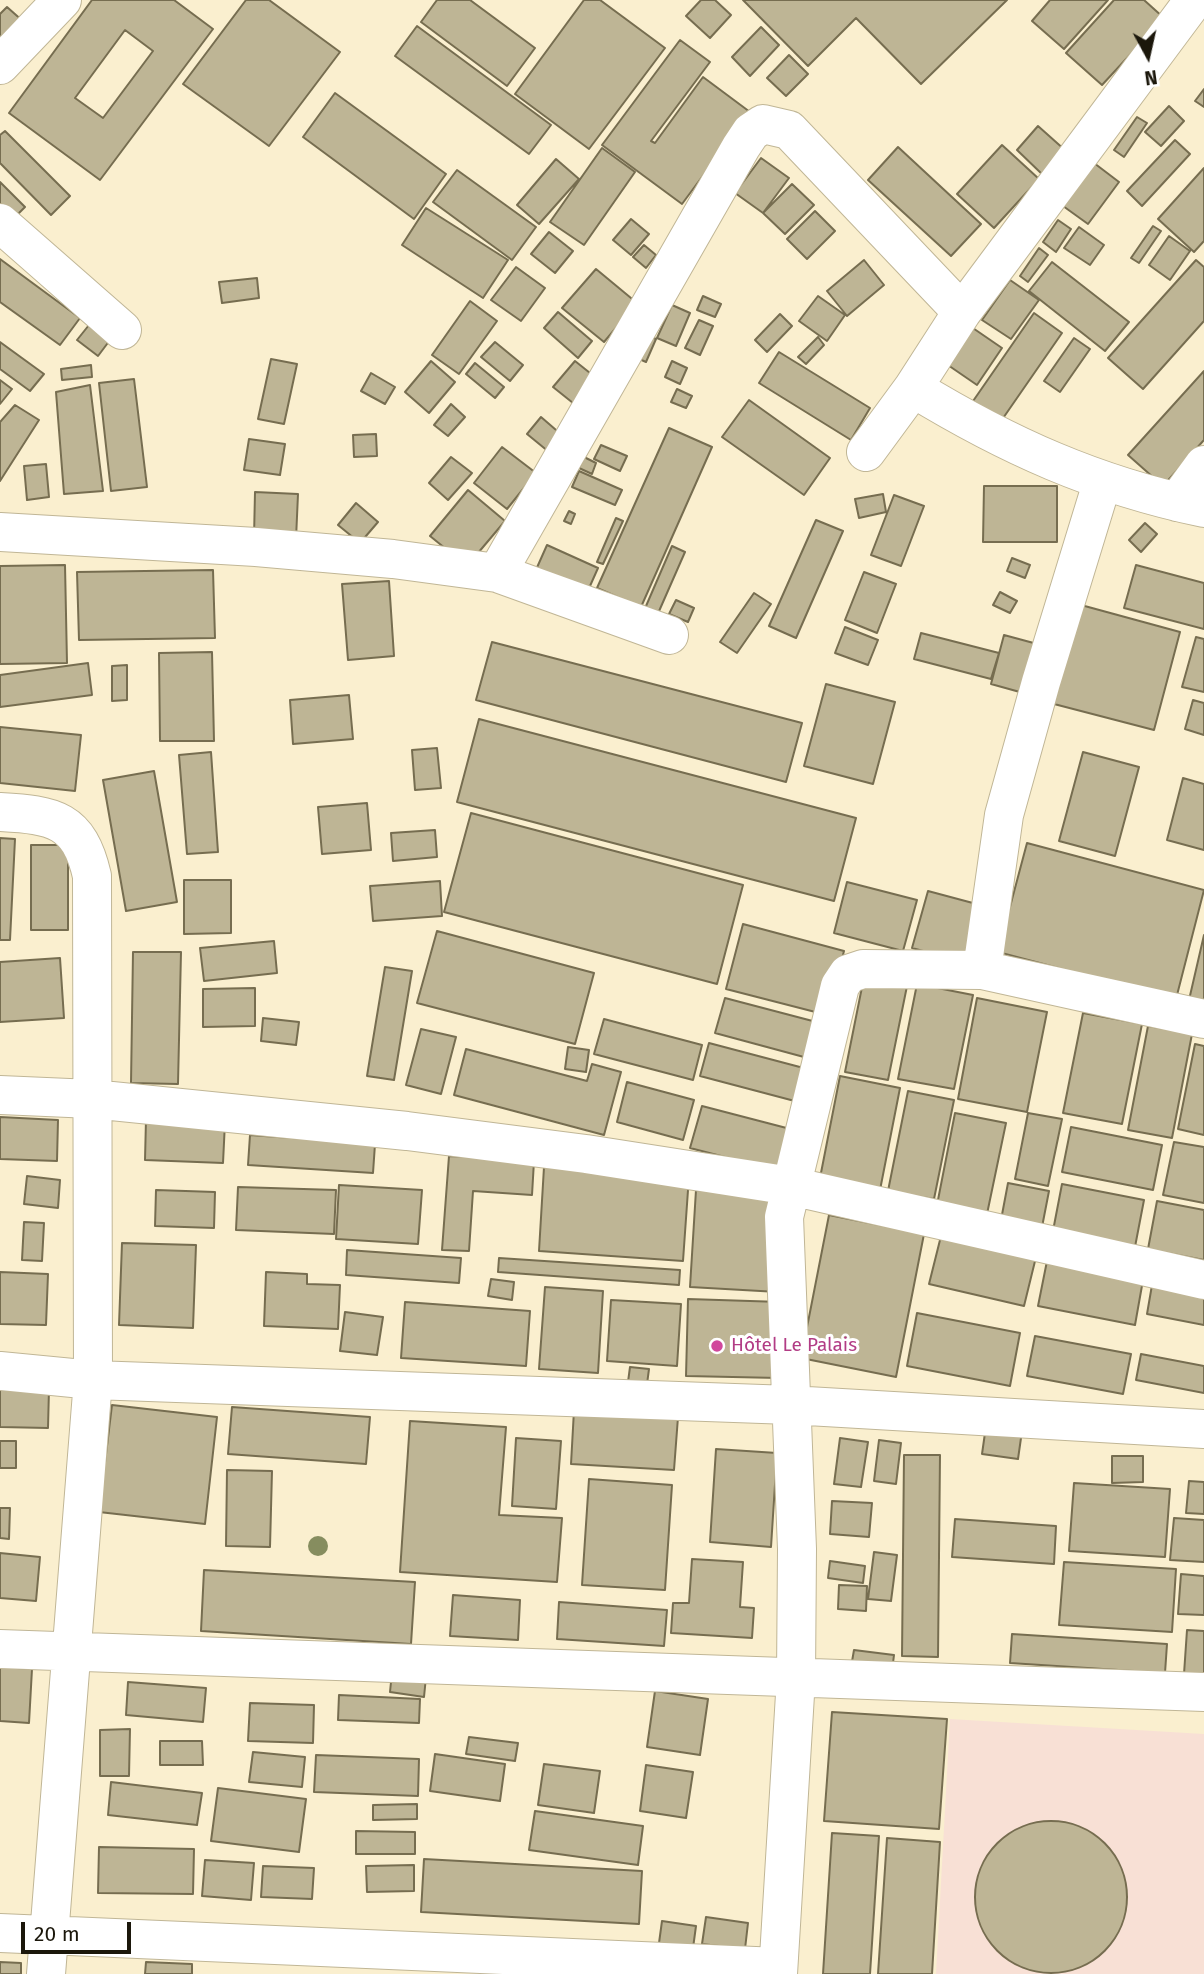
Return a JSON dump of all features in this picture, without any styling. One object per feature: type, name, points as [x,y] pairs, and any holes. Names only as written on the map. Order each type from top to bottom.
[{"type":"street","points":[[0,65],[62,0]]},
{"type":"street","points":[[866,452],[913,388],[962,312],[1194,0]]},
{"type":"street","points":[[497,573],[741,147],[751,132],[763,124],[789,130],[962,312]]},
{"type":"street","points":[[0,223],[122,330]]},
{"type":"street","points":[[913,388],[975,426],[1102,483],[1190,505],[1204,465]]},
{"type":"street","points":[[982,970],[1004,815],[1041,682],[1102,483]]},
{"type":"street","points":[[0,532],[256,547],[393,559],[497,573],[669,635]]},
{"type":"street","points":[[0,812],[35,814],[72,830],[85,848],[92,876],[93,1380],[46,1974]]},
{"type":"street","points":[[0,1933],[778,1971],[796,1678],[797,1549],[784,1217],[814,1104],[840,986],[848,974],[881,967],[982,970],[1204,1019]]},
{"type":"street","points":[[0,1095],[92,1099],[407,1131],[586,1154],[791,1186],[1204,1280]]},
{"type":"street","points":[[0,1371],[93,1380],[790,1405],[1204,1429]]},
{"type":"street","points":[[0,1649],[73,1654],[1204,1692]]},
{"type":"shaded area","points":[[950,1719],[1204,1734],[1204,1974],[936,1974]]},
{"type":"building","points":[[92,0],[174,0],[213,29],[100,180],[9,113]],"holes":[[[125,30],[153,51],[103,118],[75,98]]]},
{"type":"building","points":[[246,0],[269,0],[340,52],[269,146],[183,84]]},
{"type":"building","points":[[437,0],[470,0],[535,48],[507,86],[421,22]]},
{"type":"building","points":[[584,0],[600,0],[665,48],[589,149],[515,94]]},
{"type":"building","points":[[701,0],[715,0],[731,15],[710,38],[686,16]]},
{"type":"building","points":[[743,0],[1007,0],[921,84],[856,18],[808,66]]},
{"type":"building","points":[[1050,0],[1108,0],[1064,49],[1032,21]]},
{"type":"building","points":[[1114,0],[1144,0],[1164,18],[1102,85],[1066,53]]},
{"type":"building","points":[[7,7],[25,23],[0,48],[0,14]]},
{"type":"building","points":[[417,26],[551,125],[529,154],[395,56]]},
{"type":"building","points":[[761,27],[779,45],[750,76],[732,57]]},
{"type":"building","points":[[680,40],[710,62],[651,141],[655,143],[703,77],[750,112],[682,204],[602,145]]},
{"type":"building","points":[[789,55],[808,74],[786,96],[767,78]]},
{"type":"building","points":[[1204,89],[1204,107],[1195,101]]},
{"type":"building","points":[[335,93],[446,174],[414,219],[303,137]]},
{"type":"building","points":[[1169,106],[1184,121],[1161,146],[1145,132]]},
{"type":"building","points":[[1137,117],[1147,123],[1124,157],[1114,150]]},
{"type":"building","points":[[1038,126],[1066,151],[1044,176],[1017,150]]},
{"type":"building","points":[[5,131],[70,196],[51,215],[0,163],[0,135]]},
{"type":"building","points":[[1175,140],[1190,154],[1142,206],[1127,191]]},
{"type":"building","points":[[1002,145],[1039,179],[994,228],[957,194]]},
{"type":"building","points":[[898,147],[981,224],[951,256],[868,180]]},
{"type":"building","points":[[602,148],[635,172],[584,245],[550,222]]},
{"type":"building","points":[[761,158],[789,178],[763,213],[735,193]]},
{"type":"building","points":[[556,159],[579,179],[539,224],[517,205]]},
{"type":"building","points":[[1094,163],[1119,182],[1088,224],[1063,206]]},
{"type":"building","points":[[1204,168],[1204,241],[1194,252],[1158,219]]},
{"type":"building","points":[[457,170],[536,227],[512,260],[433,202]]},
{"type":"building","points":[[0,182],[25,207],[7,225],[0,218]]},
{"type":"building","points":[[792,184],[814,205],[785,234],[763,213]]},
{"type":"building","points":[[426,208],[508,260],[483,298],[402,245]]},
{"type":"building","points":[[815,211],[835,231],[807,259],[787,239]]},
{"type":"building","points":[[631,219],[649,234],[631,255],[613,240]]},
{"type":"building","points":[[1058,220],[1071,229],[1056,252],[1043,242]]},
{"type":"building","points":[[1153,226],[1161,231],[1139,263],[1131,258]]},
{"type":"building","points":[[1079,227],[1104,245],[1090,265],[1064,248]]},
{"type":"building","points":[[549,232],[573,251],[555,273],[531,254]]},
{"type":"building","points":[[1169,236],[1190,251],[1170,280],[1149,265]]},
{"type":"building","points":[[644,245],[656,255],[646,268],[633,257]]},
{"type":"building","points":[[1039,248],[1048,255],[1028,282],[1020,276]]},
{"type":"building","points":[[0,259],[80,318],[60,345],[0,302]]},
{"type":"building","points":[[864,260],[884,285],[847,316],[827,291]]},
{"type":"building","points":[[1196,260],[1204,267],[1204,321],[1143,389],[1108,358]]},
{"type":"building","points":[[1052,262],[1129,322],[1105,351],[1029,291]]},
{"type":"building","points":[[516,267],[545,288],[521,321],[491,300]]},
{"type":"building","points":[[596,269],[637,303],[604,342],[562,308]]},
{"type":"building","points":[[257,278],[259,298],[222,303],[219,282]]},
{"type":"building","points":[[1010,280],[1039,300],[1011,339],[982,320]]},
{"type":"building","points":[[703,296],[721,304],[715,317],[697,310]]},
{"type":"building","points":[[818,296],[845,315],[827,341],[799,321]]},
{"type":"building","points":[[470,301],[497,321],[459,374],[432,355]]},
{"type":"building","points":[[672,305],[690,313],[676,346],[657,338]]},
{"type":"building","points":[[558,312],[592,341],[578,358],[544,328]]},
{"type":"building","points":[[1034,313],[1062,333],[999,424],[971,404]]},
{"type":"building","points":[[780,314],[792,326],[767,352],[755,340]]},
{"type":"building","points":[[699,320],[713,326],[700,355],[685,348]]},
{"type":"building","points":[[967,324],[1002,348],[977,385],[942,361]]},
{"type":"building","points":[[89,325],[110,340],[98,356],[77,340]]},
{"type":"building","points":[[638,331],[656,339],[646,362],[628,354]]},
{"type":"building","points":[[818,337],[824,345],[806,364],[798,357]]},
{"type":"building","points":[[1074,338],[1090,349],[1060,392],[1044,381]]},
{"type":"building","points":[[0,342],[44,374],[30,391],[0,369]]},
{"type":"building","points":[[495,342],[523,365],[510,381],[481,357]]},
{"type":"building","points":[[779,352],[870,408],[851,440],[759,383]]},
{"type":"building","points":[[271,359],[297,364],[284,424],[258,419]]},
{"type":"building","points":[[431,361],[455,382],[429,413],[405,392]]},
{"type":"building","points":[[575,361],[595,377],[573,403],[553,387]]},
{"type":"building","points":[[672,361],[687,368],[680,384],[665,377]]},
{"type":"building","points":[[475,363],[504,387],[495,398],[466,374]]},
{"type":"building","points":[[91,365],[92,377],[62,380],[61,369]]},
{"type":"building","points":[[1204,371],[1204,440],[1163,486],[1128,455]]},
{"type":"building","points":[[371,373],[395,387],[385,404],[361,391]]},
{"type":"building","points":[[134,379],[147,487],[111,491],[99,383]]},
{"type":"building","points":[[0,380],[12,389],[0,404]]},
{"type":"building","points":[[90,385],[103,491],[64,494],[56,392]]},
{"type":"building","points":[[677,389],[692,396],[686,408],[671,402]]},
{"type":"building","points":[[749,400],[830,458],[804,495],[722,437]]},
{"type":"building","points":[[451,404],[465,417],[448,436],[434,425]]},
{"type":"building","points":[[15,405],[39,420],[0,481],[0,422]]},
{"type":"building","points":[[541,417],[563,436],[549,452],[527,434]]},
{"type":"building","points":[[669,428],[712,447],[641,607],[597,588]]},
{"type":"building","points":[[376,434],[377,456],[354,457],[353,435]]},
{"type":"building","points":[[249,439],[285,444],[280,475],[244,470]]},
{"type":"building","points":[[601,445],[627,456],[620,471],[594,459]]},
{"type":"building","points":[[502,447],[536,473],[507,509],[474,483]]},
{"type":"building","points":[[451,457],[472,473],[448,500],[429,483]]},
{"type":"building","points":[[584,457],[596,463],[592,474],[579,468]]},
{"type":"building","points":[[46,464],[49,497],[27,500],[24,466]]},
{"type":"building","points":[[579,471],[622,490],[615,505],[572,487]]},
{"type":"building","points":[[984,486],[1057,486],[1057,542],[983,542]]},
{"type":"building","points":[[468,490],[505,521],[467,566],[430,536]]},
{"type":"building","points":[[255,492],[298,494],[296,539],[254,537]]},
{"type":"building","points":[[883,494],[886,512],[859,518],[855,499]]},
{"type":"building","points":[[894,495],[924,506],[901,566],[871,555]]},
{"type":"building","points":[[356,503],[378,522],[360,543],[338,525]]},
{"type":"building","points":[[569,511],[575,514],[571,524],[564,521]]},
{"type":"building","points":[[616,518],[623,521],[603,564],[597,562]]},
{"type":"building","points":[[816,520],[843,531],[796,638],[769,626]]},
{"type":"building","points":[[1145,523],[1157,534],[1141,552],[1129,540]]},
{"type":"building","points":[[547,545],[598,568],[586,595],[535,572]]},
{"type":"building","points":[[672,546],[685,552],[656,618],[643,613]]},
{"type":"building","points":[[1012,558],[1030,565],[1025,578],[1007,571]]},
{"type":"building","points":[[65,565],[67,663],[0,664],[0,566]]},
{"type":"building","points":[[1136,565],[1204,583],[1204,629],[1124,608]]},
{"type":"building","points":[[213,570],[215,638],[79,640],[77,572]]},
{"type":"building","points":[[864,572],[896,584],[877,633],[845,620]]},
{"type":"building","points":[[389,581],[394,656],[348,660],[342,584]]},
{"type":"building","points":[[1000,592],[1017,601],[1010,613],[993,605]]},
{"type":"building","points":[[754,593],[771,604],[737,653],[720,642]]},
{"type":"building","points":[[676,600],[694,608],[688,622],[669,614]]},
{"type":"building","points":[[1081,605],[1180,632],[1154,730],[1054,704]]},
{"type":"building","points":[[845,627],[878,640],[868,665],[835,653]]},
{"type":"building","points":[[921,633],[999,653],[991,679],[914,659]]},
{"type":"building","points":[[1004,635],[1041,645],[1027,694],[991,684]]},
{"type":"building","points":[[1196,637],[1204,639],[1204,692],[1182,687]]},
{"type":"building","points":[[492,642],[802,723],[786,782],[476,700]]},
{"type":"building","points":[[212,652],[214,741],[160,741],[159,653]]},
{"type":"building","points":[[88,663],[92,695],[0,707],[0,675]]},
{"type":"building","points":[[127,665],[127,700],[112,701],[112,666]]},
{"type":"building","points":[[826,684],[895,702],[873,784],[804,766]]},
{"type":"building","points":[[349,695],[353,739],[293,744],[290,700]]},
{"type":"building","points":[[1193,700],[1204,703],[1204,735],[1185,729]]},
{"type":"building","points":[[479,719],[856,818],[834,901],[457,802]]},
{"type":"building","points":[[0,727],[81,735],[75,791],[0,783]]},
{"type":"building","points":[[437,748],[441,788],[415,790],[412,750]]},
{"type":"building","points":[[211,752],[218,852],[187,854],[179,755]]},
{"type":"building","points":[[1083,752],[1139,767],[1115,856],[1059,841]]},
{"type":"building","points":[[154,771],[177,902],[126,911],[103,780]]},
{"type":"building","points":[[1183,778],[1204,784],[1204,850],[1167,840]]},
{"type":"building","points":[[367,803],[371,850],[322,854],[318,807]]},
{"type":"building","points":[[471,813],[743,885],[717,984],[444,912]]},
{"type":"building","points":[[435,830],[437,857],[393,861],[391,833]]},
{"type":"building","points":[[0,838],[15,839],[10,940],[0,940]]},
{"type":"building","points":[[1027,843],[1204,890],[1176,999],[998,952]]},
{"type":"building","points":[[31,845],[68,845],[68,930],[31,930]]},
{"type":"building","points":[[184,880],[231,880],[231,933],[184,934]]},
{"type":"building","points":[[440,881],[442,916],[373,921],[370,886]]},
{"type":"building","points":[[847,882],[917,900],[903,951],[834,933]]},
{"type":"building","points":[[928,891],[984,906],[968,963],[912,948]]},
{"type":"building","points":[[743,924],[844,951],[827,1015],[726,989]]},
{"type":"building","points":[[437,931],[594,973],[575,1044],[417,1003]]},
{"type":"building","points":[[1204,935],[1204,1004],[1189,1000]]},
{"type":"building","points":[[274,941],[277,973],[204,981],[200,948]]},
{"type":"building","points":[[133,952],[181,952],[178,1084],[131,1083]]},
{"type":"building","points":[[60,958],[64,1018],[0,1022],[0,962]]},
{"type":"building","points":[[385,967],[412,971],[394,1080],[367,1076]]},
{"type":"building","points":[[864,977],[907,986],[888,1080],[845,1072]]},
{"type":"building","points":[[917,984],[973,995],[954,1089],[898,1079]]},
{"type":"building","points":[[255,988],[255,1026],[203,1027],[203,989]]},
{"type":"building","points":[[725,998],[824,1024],[815,1060],[715,1033]]},
{"type":"building","points":[[977,998],[1047,1012],[1027,1112],[958,1099]]},
{"type":"building","points":[[1083,1013],[1142,1024],[1122,1124],[1063,1113]]},
{"type":"building","points":[[263,1018],[299,1022],[296,1045],[261,1041]]},
{"type":"building","points":[[604,1019],[702,1045],[693,1080],[594,1054]]},
{"type":"building","points":[[1148,1026],[1192,1034],[1172,1138],[1128,1130]]},
{"type":"building","points":[[421,1029],[456,1037],[441,1094],[406,1085]]},
{"type":"building","points":[[709,1043],[815,1071],[806,1104],[700,1076]]},
{"type":"building","points":[[1195,1044],[1204,1046],[1204,1135],[1178,1129]]},
{"type":"building","points":[[568,1047],[589,1050],[586,1072],[565,1069]]},
{"type":"building","points":[[466,1049],[587,1081],[592,1064],[621,1072],[604,1135],[454,1095]]},
{"type":"building","points":[[840,1076],[900,1088],[880,1190],[820,1178]]},
{"type":"building","points":[[627,1082],[694,1100],[683,1140],[617,1122]]},
{"type":"building","points":[[908,1091],[954,1100],[934,1199],[888,1191]]},
{"type":"building","points":[[702,1106],[798,1131],[787,1173],[690,1148]]},
{"type":"building","points":[[955,1113],[1006,1123],[987,1214],[937,1205]]},
{"type":"building","points":[[1028,1113],[1062,1119],[1048,1186],[1015,1179]]},
{"type":"building","points":[[0,1117],[58,1120],[57,1161],[0,1159]]},
{"type":"building","points":[[146,1119],[225,1122],[223,1163],[145,1160]]},
{"type":"building","points":[[1071,1127],[1162,1145],[1153,1190],[1062,1172]]},
{"type":"building","points":[[250,1135],[375,1144],[373,1173],[248,1165]]},
{"type":"building","points":[[1174,1142],[1204,1147],[1204,1203],[1163,1195]]},
{"type":"building","points":[[449,1156],[534,1161],[532,1195],[473,1191],[469,1251],[442,1250]]},
{"type":"building","points":[[544,1167],[689,1176],[683,1261],[539,1251]]},
{"type":"building","points":[[27,1176],[60,1180],[58,1208],[24,1204]]},
{"type":"building","points":[[1008,1183],[1049,1191],[1042,1227],[1001,1220]]},
{"type":"building","points":[[1062,1184],[1144,1200],[1134,1252],[1052,1236]]},
{"type":"building","points":[[339,1185],[422,1190],[418,1244],[336,1239]]},
{"type":"building","points":[[238,1187],[336,1190],[334,1234],[236,1230]]},
{"type":"building","points":[[156,1190],[215,1192],[214,1228],[155,1226]]},
{"type":"building","points":[[696,1190],[783,1195],[778,1292],[690,1287]]},
{"type":"building","points":[[1157,1201],[1204,1210],[1204,1260],[1148,1249]]},
{"type":"building","points":[[829,1215],[924,1234],[896,1377],[801,1358]]},
{"type":"building","points":[[24,1222],[44,1223],[42,1261],[22,1260]]},
{"type":"building","points":[[941,1236],[1036,1257],[1024,1306],[929,1284]]},
{"type":"building","points":[[122,1243],[196,1245],[193,1328],[119,1325]]},
{"type":"building","points":[[347,1250],[461,1258],[459,1283],[346,1275]]},
{"type":"building","points":[[499,1258],[680,1270],[679,1285],[498,1272]]},
{"type":"building","points":[[1047,1261],[1143,1280],[1135,1325],[1038,1306]]},
{"type":"building","points":[[0,1272],[48,1274],[46,1325],[0,1324]]},
{"type":"building","points":[[266,1272],[307,1274],[307,1284],[340,1285],[338,1329],[264,1326]]},
{"type":"building","points":[[491,1279],[514,1282],[512,1300],[488,1296]]},
{"type":"building","points":[[1152,1285],[1204,1296],[1204,1325],[1147,1314]]},
{"type":"building","points":[[545,1287],[603,1291],[598,1373],[539,1369]]},
{"type":"building","points":[[688,1299],[781,1302],[779,1378],[686,1376]]},
{"type":"building","points":[[611,1300],[681,1304],[677,1366],[607,1361]]},
{"type":"building","points":[[405,1302],[530,1311],[526,1366],[401,1358]]},
{"type":"building","points":[[345,1312],[383,1317],[377,1355],[340,1351]]},
{"type":"building","points":[[917,1313],[1020,1333],[1010,1386],[907,1366]]},
{"type":"building","points":[[1035,1336],[1131,1354],[1123,1394],[1027,1376]]},
{"type":"building","points":[[1141,1354],[1204,1366],[1204,1393],[1136,1380]]},
{"type":"building","points":[[630,1367],[649,1369],[647,1384],[628,1382]]},
{"type":"building","points":[[0,1387],[49,1389],[48,1428],[0,1427]]},
{"type":"building","points":[[112,1405],[217,1417],[205,1524],[99,1512]]},
{"type":"building","points":[[232,1407],[370,1417],[366,1464],[228,1454]]},
{"type":"building","points":[[574,1410],[678,1417],[674,1470],[571,1464]]},
{"type":"building","points":[[410,1421],[506,1427],[499,1515],[562,1518],[557,1582],[400,1572]]},
{"type":"building","points":[[986,1426],[1022,1431],[1018,1459],[982,1454]]},
{"type":"building","points":[[516,1438],[561,1441],[556,1509],[512,1506]]},
{"type":"building","points":[[840,1438],[868,1442],[861,1487],[834,1484]]},
{"type":"building","points":[[879,1440],[901,1443],[896,1484],[874,1481]]},
{"type":"building","points":[[0,1441],[16,1441],[16,1468],[0,1468]]},
{"type":"building","points":[[716,1449],[777,1453],[771,1547],[710,1542]]},
{"type":"building","points":[[904,1455],[940,1455],[938,1657],[902,1656]]},
{"type":"building","points":[[1112,1456],[1143,1456],[1143,1482],[1112,1483]]},
{"type":"building","points":[[227,1470],[272,1471],[270,1547],[226,1546]]},
{"type":"building","points":[[589,1479],[672,1485],[665,1590],[582,1585]]},
{"type":"building","points":[[1189,1481],[1204,1482],[1204,1514],[1186,1513]]},
{"type":"building","points":[[1074,1483],[1170,1489],[1165,1557],[1069,1551]]},
{"type":"building","points":[[832,1501],[872,1503],[869,1537],[830,1534]]},
{"type":"building","points":[[0,1508],[10,1508],[9,1539],[0,1538]]},
{"type":"building","points":[[1174,1518],[1204,1520],[1204,1562],[1170,1560]]},
{"type":"building","points":[[955,1519],[1056,1526],[1054,1564],[952,1557]]},
{"type":"building","points":[[874,1552],[897,1555],[891,1601],[868,1599]]},
{"type":"building","points":[[0,1553],[40,1557],[36,1601],[0,1598]]},
{"type":"building","points":[[692,1559],[743,1562],[740,1607],[754,1608],[752,1638],[671,1633],[673,1603],[689,1603]]},
{"type":"building","points":[[830,1561],[865,1566],[863,1583],[828,1578]]},
{"type":"building","points":[[1064,1562],[1176,1569],[1172,1632],[1059,1625]]},
{"type":"building","points":[[204,1570],[415,1582],[411,1644],[201,1631]]},
{"type":"building","points":[[1181,1574],[1204,1576],[1204,1615],[1178,1614]]},
{"type":"building","points":[[839,1585],[867,1586],[866,1611],[838,1609]]},
{"type":"building","points":[[453,1595],[520,1600],[518,1640],[450,1636]]},
{"type":"building","points":[[559,1602],[667,1610],[664,1646],[557,1639]]},
{"type":"building","points":[[1187,1630],[1204,1631],[1204,1676],[1184,1674]]},
{"type":"building","points":[[1012,1634],[1167,1644],[1165,1673],[1010,1663]]},
{"type":"building","points":[[854,1650],[894,1655],[891,1679],[850,1673]]},
{"type":"building","points":[[0,1667],[32,1669],[29,1723],[0,1721]]},
{"type":"building","points":[[392,1672],[426,1677],[424,1697],[390,1692]]},
{"type":"building","points":[[128,1682],[206,1688],[203,1722],[126,1715]]},
{"type":"building","points":[[655,1691],[708,1699],[700,1755],[647,1747]]},
{"type":"building","points":[[339,1695],[420,1699],[419,1723],[338,1720]]},
{"type":"building","points":[[250,1703],[314,1705],[313,1743],[248,1741]]},
{"type":"building","points":[[832,1712],[947,1719],[939,1829],[824,1821]]},
{"type":"building","points":[[130,1729],[129,1776],[100,1776],[100,1730]]},
{"type":"building","points":[[469,1737],[518,1743],[515,1761],[466,1754]]},
{"type":"building","points":[[160,1741],[202,1741],[203,1765],[160,1765]]},
{"type":"building","points":[[253,1752],[305,1757],[302,1787],[249,1782]]},
{"type":"building","points":[[435,1754],[505,1764],[500,1801],[430,1791]]},
{"type":"building","points":[[316,1755],[419,1759],[418,1796],[314,1792]]},
{"type":"building","points":[[544,1764],[600,1771],[594,1813],[538,1805]]},
{"type":"building","points":[[646,1765],[693,1772],[686,1818],[640,1811]]},
{"type":"building","points":[[111,1782],[202,1793],[197,1825],[108,1815]]},
{"type":"building","points":[[218,1788],[306,1799],[299,1852],[211,1841]]},
{"type":"building","points":[[417,1804],[417,1819],[373,1820],[373,1805]]},
{"type":"building","points":[[535,1811],[643,1826],[638,1865],[529,1850]]},
{"type":"building","points":[[1051,1821],[1080,1827],[1105,1843],[1121,1868],[1127,1897],[1121,1926],[1105,1951],[1080,1967],[1051,1973],[1022,1967],[997,1951],[981,1926],[975,1897],[981,1868],[997,1843],[1022,1827]]},
{"type":"building","points":[[356,1831],[415,1832],[415,1854],[356,1854]]},
{"type":"building","points":[[832,1833],[879,1836],[870,1974],[823,1974]]},
{"type":"building","points":[[887,1838],[940,1842],[932,1974],[878,1974]]},
{"type":"building","points":[[99,1847],[194,1849],[193,1894],[98,1893]]},
{"type":"building","points":[[424,1859],[642,1871],[639,1924],[421,1912]]},
{"type":"building","points":[[205,1860],[254,1863],[251,1900],[202,1896]]},
{"type":"building","points":[[414,1865],[414,1891],[367,1892],[366,1866]]},
{"type":"building","points":[[263,1866],[314,1868],[312,1899],[261,1897]]},
{"type":"building","points":[[706,1917],[748,1923],[745,1949],[702,1944]]},
{"type":"building","points":[[662,1921],[696,1926],[693,1948],[659,1943]]},
{"type":"building","points":[[0,1962],[21,1963],[21,1974],[0,1974]]},
{"type":"building","points":[[146,1962],[192,1964],[192,1974],[145,1974]]},
{"type":"place","name":"Hôtel Le Palais","points":[[717,1346]]}]
